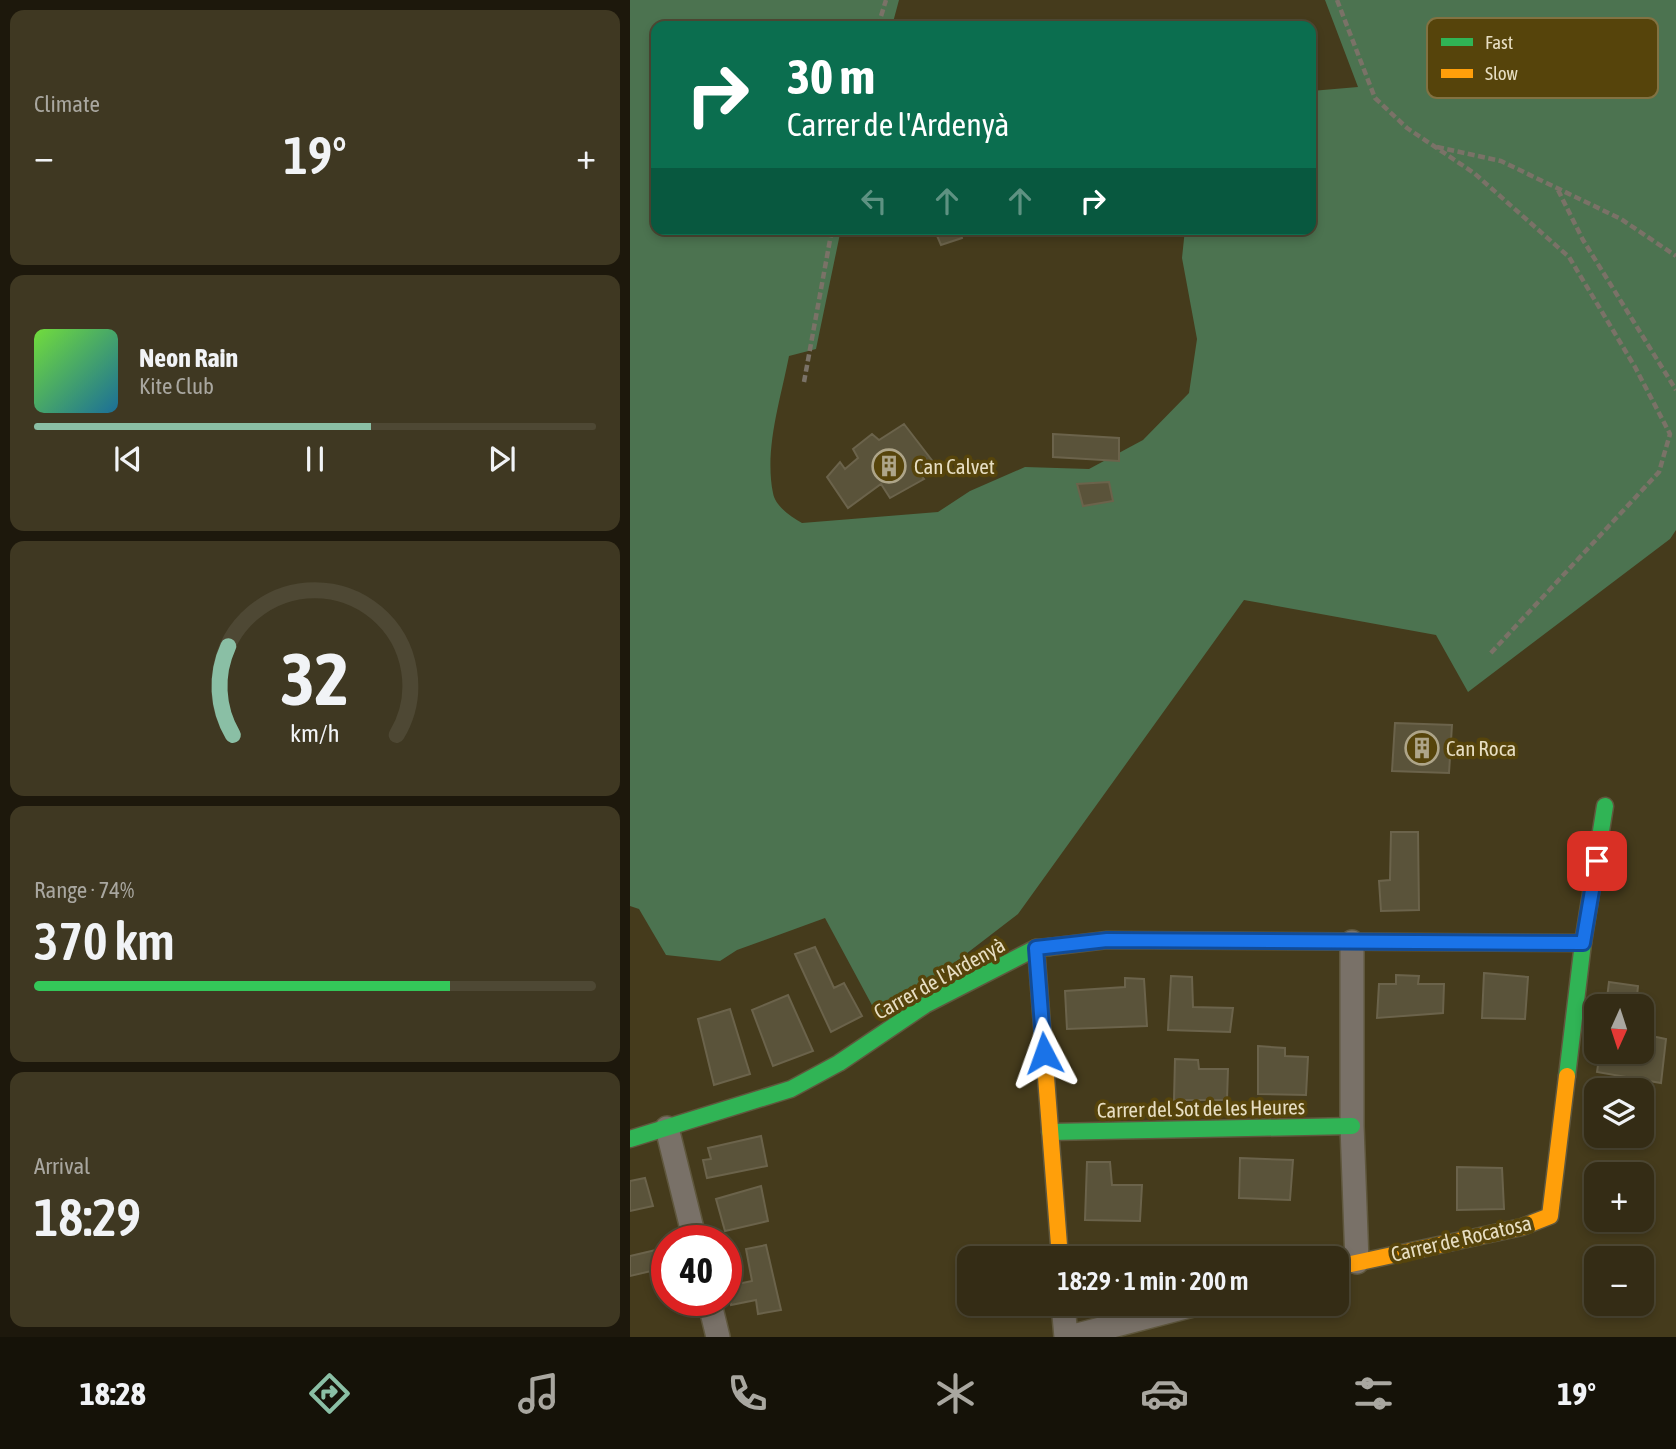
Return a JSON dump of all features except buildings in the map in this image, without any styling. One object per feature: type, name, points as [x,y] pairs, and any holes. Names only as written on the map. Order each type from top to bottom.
[{"type":"street","name":"Carrer de Rocatosa","points":[[1349,1264],[1522,1227],[1550,1216],[1583,943],[1605,806]]},
{"type":"street","name":"Carrer de l'Ardenyà","points":[[630,1139],[791,1089],[839,1063],[925,1005],[1036,948],[1107,940],[1583,943]]},
{"type":"street","points":[[1348,1246],[1352,1126],[1352,942]]},
{"type":"street","points":[[1036,948],[1059,1246]]},
{"type":"street","name":"Carrer del Sot de les Heures","points":[[1050,1132],[1352,1126]]},
{"type":"street","points":[[667,1128],[691,1225]]},
{"type":"street","points":[[713,1316],[718,1337]]},
{"type":"street","points":[[1065,1316],[1068,1337],[1150,1316]]},
{"type":"path","points":[[880,21],[886,0]]},
{"type":"path","points":[[1337,0],[1375,98],[1407,128],[1474,173],[1569,257],[1635,367],[1670,434],[1658,472],[1489,655]]},
{"type":"path","points":[[1433,145],[1501,162],[1621,219],[1676,257]]},
{"type":"path","points":[[1558,189],[1583,240],[1676,390]]},
{"type":"path","points":[[804,382],[831,235]]},
{"type":"green space","points":[[630,0],[899,0],[893,21],[651,21],[651,235],[840,235],[816,349],[789,356],[772,441],[771,476],[774,498],[784,511],[802,523],[938,512],[970,491],[1025,467],[1089,469],[1143,440],[1189,393],[1197,339],[1182,258],[1184,235],[1316,235],[1316,91],[1358,87],[1325,0],[1676,0],[1676,530],[1670,539],[1468,692],[1436,635],[1244,600],[1018,914],[880,1020],[825,918],[737,950],[720,961],[666,955],[639,909],[630,906]]},
{"type":"traffic: fast","points":[[1567,1076],[1583,943],[1605,806]]},
{"type":"traffic: fast","points":[[630,1139],[791,1089],[839,1063],[925,1005],[1036,948],[1049,947]]},
{"type":"traffic: fast","points":[[1050,1132],[1352,1126]]},
{"type":"traffic: slow","points":[[1049,947],[1107,940],[1583,943]]},
{"type":"traffic: slow","points":[[1036,948],[1059,1246]]},
{"type":"traffic: slow","points":[[1349,1264],[1522,1227],[1550,1216],[1567,1076]]},
{"type":"place","name":"Can Calvet","points":[[889,466]]},
{"type":"place","name":"Can Roca","points":[[1422,748]]},
{"type":"route","points":[[1044,1053],[1036,948],[1107,940],[1583,943],[1597,861]]}]
